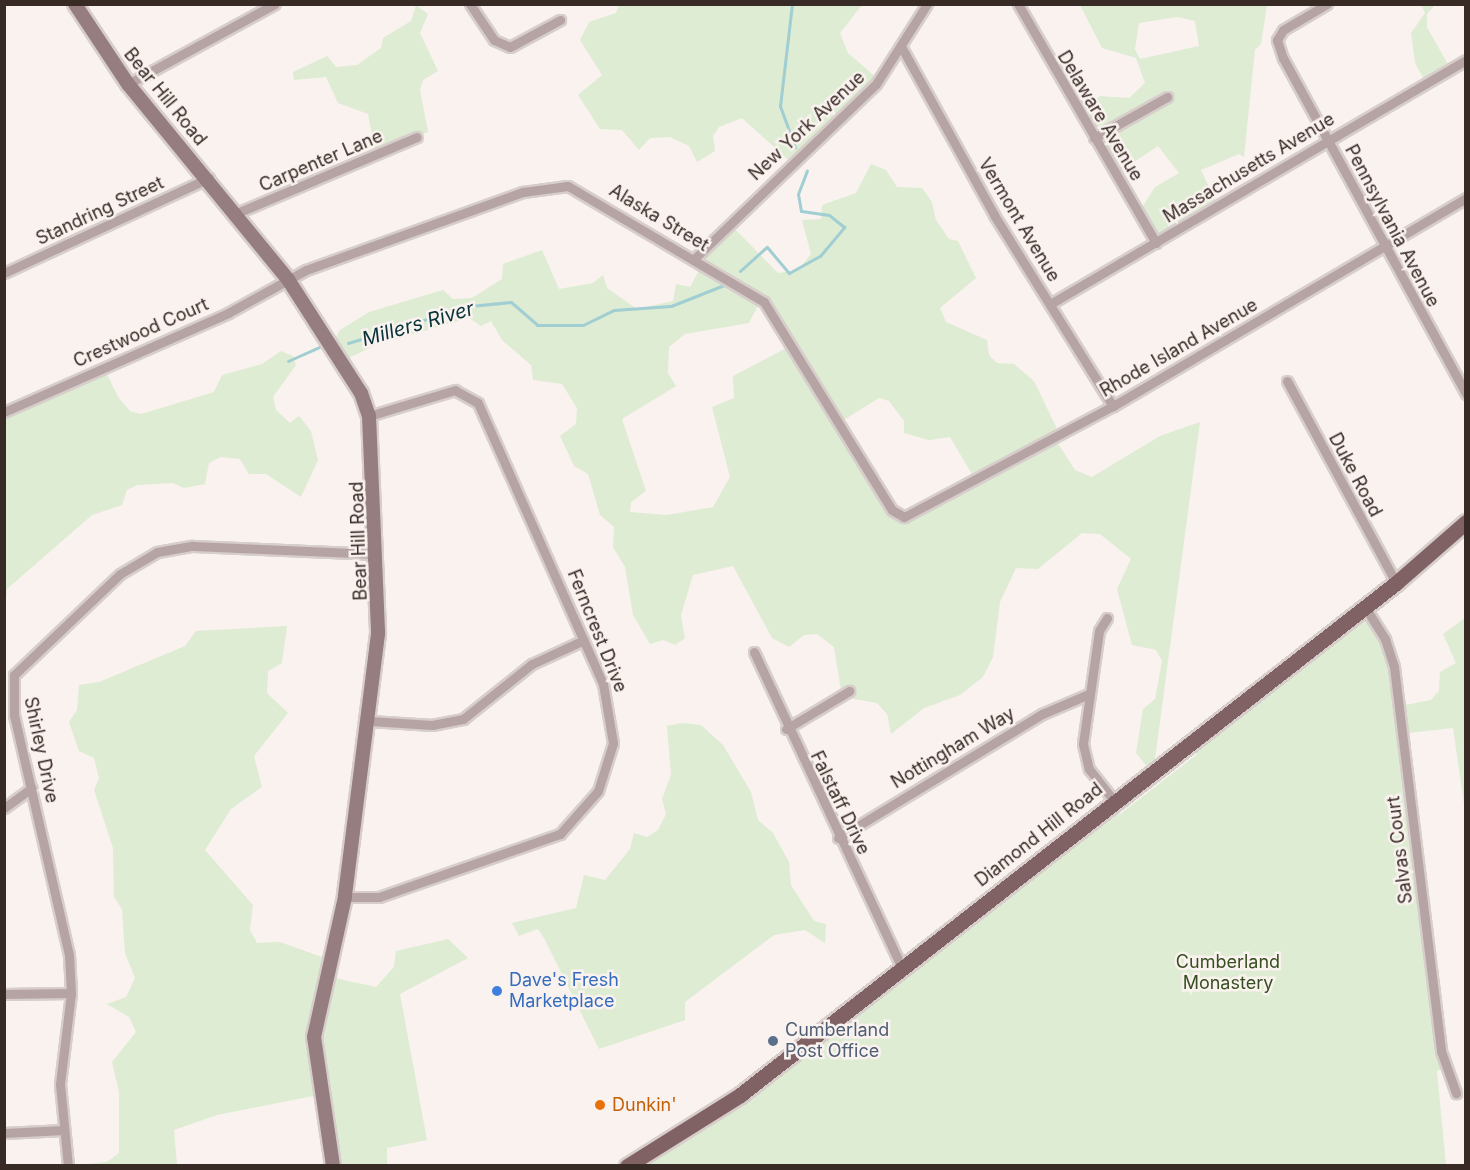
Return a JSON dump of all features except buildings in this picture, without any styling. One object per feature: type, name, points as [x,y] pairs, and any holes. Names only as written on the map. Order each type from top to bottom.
[{"type":"main road","name":"Diamond Hill Road","points":[[627,1166],[719,1111],[901,966],[1396,583],[1466,522]]},
{"type":"street","name":"Bear Hill Road","points":[[75,4],[128,84],[209,178],[289,281],[361,393],[369,416],[380,603],[370,721],[345,897],[314,1037],[333,1166]]},
{"type":"street","points":[[128,84],[275,4]]},
{"type":"street","points":[[470,4],[494,40],[510,47],[560,20]]},
{"type":"street","name":"New York Avenue","points":[[694,259],[860,101],[902,48],[927,4]]},
{"type":"street","name":"Delaware Avenue","points":[[1018,4],[1156,243]]},
{"type":"street","name":"Pennsylvania Avenue","points":[[1327,4],[1283,30],[1277,40],[1327,141],[1466,394]]},
{"type":"street","name":"Vermont Avenue","points":[[902,48],[1050,304],[1113,406]]},
{"type":"street","name":"Massachusetts Avenue","points":[[1050,304],[1466,60]]},
{"type":"street","points":[[1094,138],[1167,97]]},
{"type":"street","name":"Carpenter Lane","points":[[237,213],[417,137]]},
{"type":"street","name":"Standring Street","points":[[4,273],[209,178]]},
{"type":"street","name":"Alaska Street","points":[[289,281],[523,192],[568,186],[764,302],[892,510],[904,517]]},
{"type":"street","name":"Rhode Island Avenue","points":[[904,517],[1113,406],[1466,198]]},
{"type":"street","name":"Crestwood Court","points":[[4,412],[289,281]]},
{"type":"street","name":"Duke Road","points":[[1287,381],[1396,583]]},
{"type":"street","name":"Ferncrest Drive","points":[[345,897],[379,897],[533,847],[576,821],[598,791],[613,743],[612,714],[584,640],[478,403],[455,390],[369,416]]},
{"type":"street","name":"Shirley Drive","points":[[68,1166],[61,1061],[71,993],[65,933],[11,697],[14,675],[142,558],[192,546],[377,554]]},
{"type":"street","name":"Salvas Court","points":[[1365,607],[1385,639],[1394,667],[1441,1051],[1456,1093]]},
{"type":"street","points":[[1107,618],[1089,694],[1084,757],[1115,802]]},
{"type":"street","points":[[370,721],[432,725],[463,719],[520,672],[584,640]]},
{"type":"street","name":"Falstaff Drive","points":[[754,652],[786,729],[901,966]]},
{"type":"street","points":[[786,729],[849,691]]},
{"type":"street","name":"Nottingham Way","points":[[838,838],[1042,714],[1089,694]]},
{"type":"street","points":[[4,808],[32,788]]},
{"type":"street","points":[[4,994],[71,993]]},
{"type":"street","points":[[4,1133],[64,1130]]},
{"type":"green space","points":[[619,4],[862,5],[840,33],[848,53],[878,79],[794,165],[742,118],[719,127],[713,136],[715,151],[697,162],[689,146],[670,137],[650,138],[639,150],[622,130],[600,129],[578,95],[602,75],[580,40],[589,22],[616,13]]},
{"type":"green space","points":[[416,5],[428,14],[420,33],[438,71],[423,80],[420,90],[428,132],[375,151],[368,114],[338,103],[326,77],[294,80],[293,72],[327,56],[336,67],[357,65],[381,48],[383,38],[411,21]]},
{"type":"green space","points":[[1080,5],[1267,5],[1261,44],[1255,50],[1244,157],[1239,154],[1201,170],[1218,206],[1159,239],[1143,206],[1155,187],[1179,173],[1158,146],[1119,172],[1080,108],[1100,96],[1129,98],[1145,83],[1136,58],[1102,48]],"holes":[[[1177,17],[1195,21],[1199,46],[1140,59],[1135,49],[1139,23]]]},
{"type":"green space","points":[[1421,5],[1435,5],[1427,14],[1427,27],[1450,68],[1426,83],[1415,63],[1411,33],[1425,13]]},
{"type":"green space","points":[[871,164],[886,170],[897,187],[922,188],[932,202],[936,220],[949,239],[958,241],[976,278],[940,308],[946,322],[987,340],[989,355],[997,363],[1014,364],[1034,381],[1059,433],[1055,439],[1075,470],[1092,477],[1160,436],[1200,422],[1153,774],[1136,753],[1143,709],[1155,699],[1162,661],[1156,650],[1132,645],[1117,589],[1131,559],[1100,534],[1082,533],[1038,569],[1016,568],[1000,602],[993,657],[983,677],[960,695],[924,708],[891,734],[887,714],[877,703],[842,697],[834,647],[817,634],[804,635],[789,647],[772,638],[733,566],[693,575],[681,615],[685,638],[675,645],[663,640],[650,644],[633,615],[625,567],[613,547],[614,527],[600,515],[588,474],[574,466],[560,436],[576,424],[577,408],[562,384],[533,380],[531,365],[502,340],[491,321],[481,326],[469,318],[376,345],[344,360],[333,342],[340,330],[369,312],[443,290],[453,299],[472,298],[502,279],[503,264],[542,250],[559,289],[593,283],[603,275],[607,288],[637,309],[673,301],[676,284],[690,287],[703,263],[698,258],[732,226],[778,273],[798,270],[811,254],[802,220],[821,219],[822,205],[856,193]],"holes":[[[761,300],[794,344],[733,376],[734,398],[712,407],[730,477],[713,507],[667,515],[630,512],[631,502],[646,491],[622,419],[676,386],[668,373],[669,347],[685,334],[749,323]],[[879,398],[889,401],[904,421],[904,433],[929,440],[950,437],[976,481],[901,515],[842,421]]]},
{"type":"green space","points":[[281,351],[293,356],[296,365],[273,397],[276,410],[290,423],[299,416],[311,431],[318,460],[301,497],[266,474],[249,474],[240,459],[221,457],[209,463],[205,484],[184,488],[173,483],[137,485],[127,490],[122,505],[92,515],[7,589],[5,607],[5,414],[105,370],[118,397],[130,411],[141,414],[214,392],[222,375],[262,364]]},
{"type":"green space","name":"Cumberland Monastery","points":[[1371,608],[1392,643],[1405,705],[1431,700],[1439,691],[1440,672],[1456,663],[1443,634],[1465,618],[1465,811],[1453,728],[1408,733],[1450,1066],[1437,1071],[1446,1165],[635,1166],[1116,806],[1119,815],[1196,755],[1197,742]]},
{"type":"green space","points":[[287,626],[282,663],[268,671],[267,693],[288,713],[254,756],[262,787],[231,809],[205,850],[253,905],[250,930],[257,943],[280,942],[333,961],[330,977],[376,987],[394,967],[396,951],[448,939],[468,958],[400,994],[427,1140],[387,1148],[387,1165],[338,1165],[323,1094],[217,1115],[174,1130],[177,1165],[72,1165],[107,1162],[119,1153],[119,1092],[112,1062],[136,1032],[129,1017],[107,1004],[126,997],[135,978],[125,953],[122,909],[114,897],[113,848],[94,790],[99,778],[94,758],[79,751],[69,722],[77,710],[79,685],[99,682],[185,646],[196,631]]},
{"type":"green space","points":[[682,723],[701,725],[723,745],[751,792],[758,820],[773,833],[789,862],[791,885],[814,921],[826,924],[825,943],[805,930],[774,935],[685,1002],[685,1020],[599,1049],[538,929],[519,936],[512,923],[576,908],[584,875],[605,880],[630,849],[634,833],[647,837],[658,830],[666,814],[662,799],[671,775],[667,726]]},
{"type":"waterway","name":"Millers River","points":[[792,4],[780,106],[795,147]]},
{"type":"waterway","name":"Millers River","points":[[740,271],[767,247],[789,273],[820,256],[844,227],[829,215],[801,211],[798,194],[807,171]]},
{"type":"waterway","name":"Millers River","points":[[348,343],[470,306],[511,302],[537,325],[583,325],[614,310],[671,306],[724,285]]},
{"type":"waterway","name":"Millers River","points":[[288,361],[322,346]]},
{"type":"place","name":"Dave's Fresh Marketplace","points":[[497,991]]},
{"type":"place","name":"Cumberland Post Office","points":[[773,1041]]},
{"type":"place","name":"Dunkin'","points":[[600,1105]]}]
